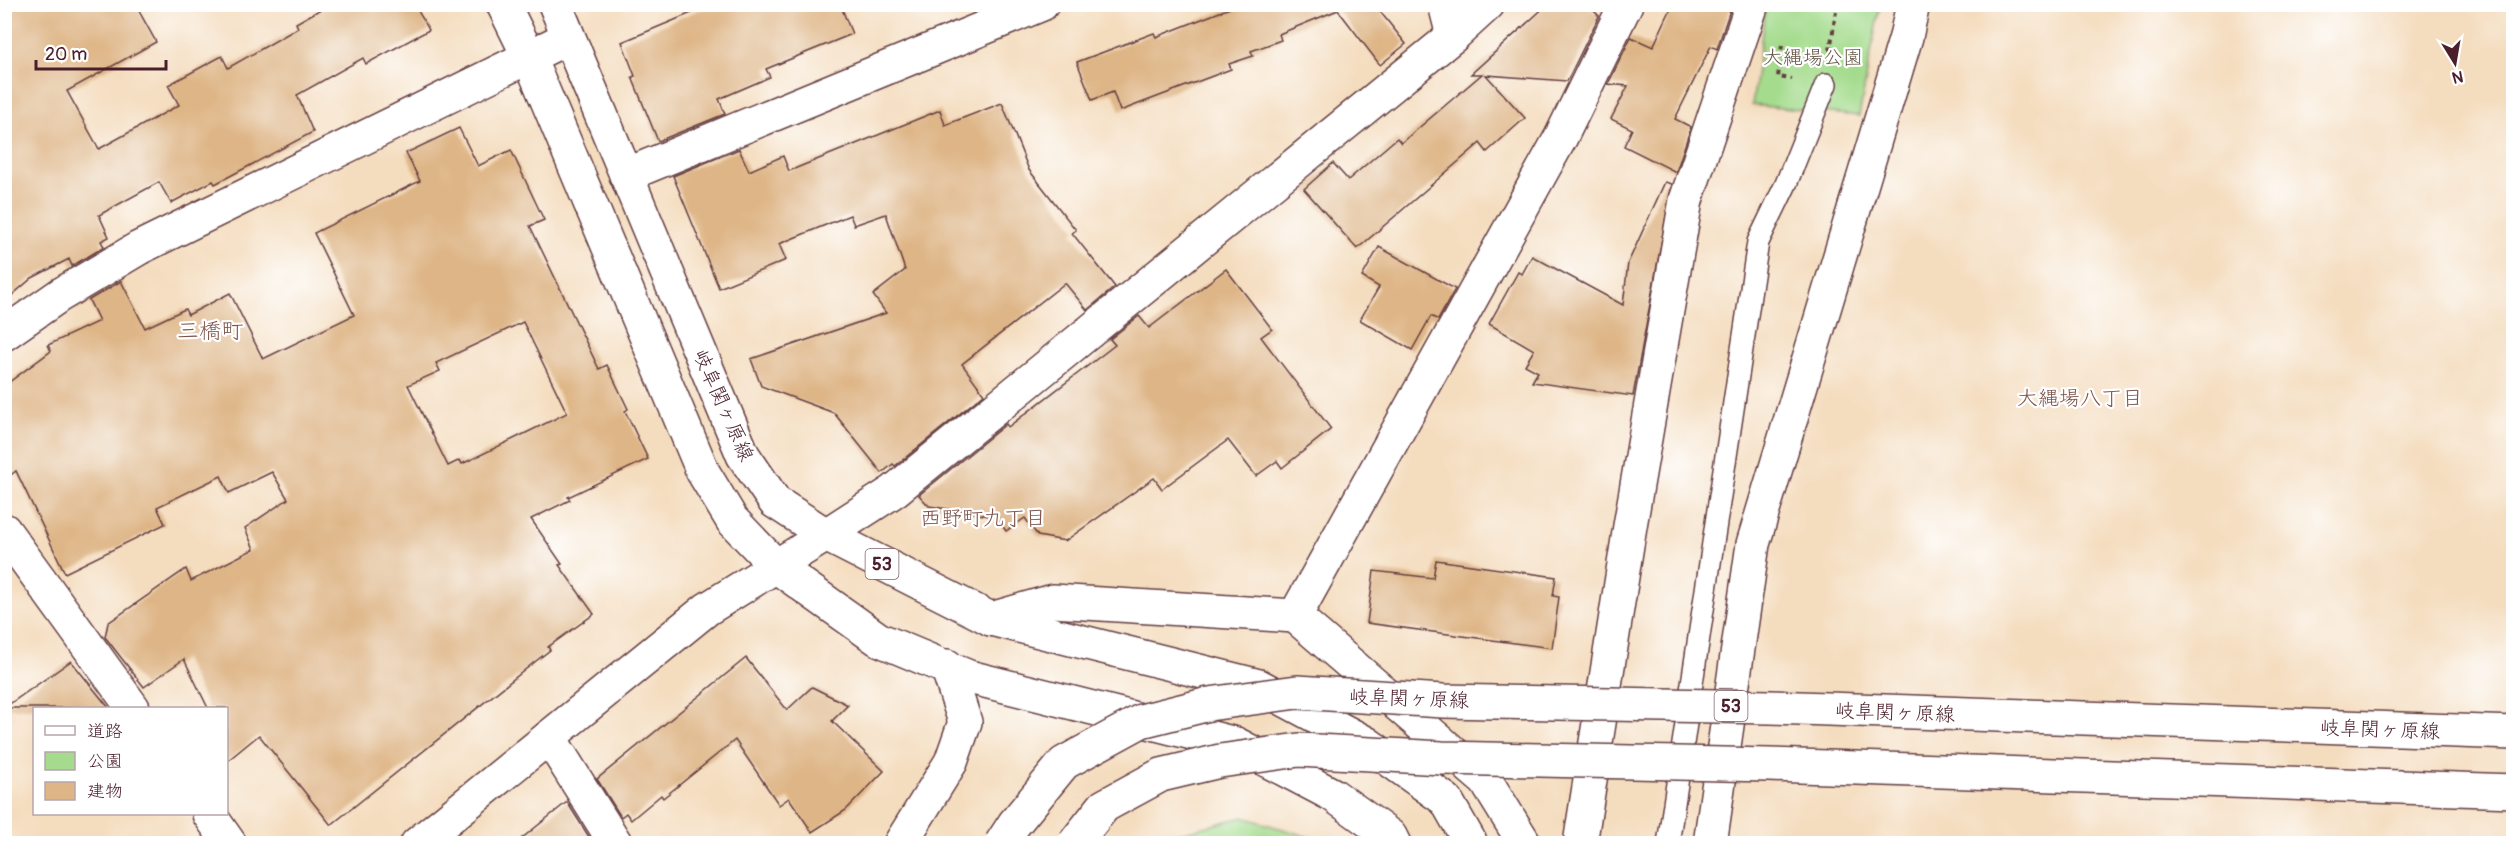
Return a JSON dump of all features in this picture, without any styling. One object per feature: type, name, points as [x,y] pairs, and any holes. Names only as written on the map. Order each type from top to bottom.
[{"type":"street","points":[[503,4],[529,57],[703,472],[732,520],[777,567],[878,639],[969,677],[1236,744],[1333,795],[1390,836],[1394,843]]},
{"type":"street","name":"岐阜関ヶ原線","points":[[555,4],[567,38],[743,455],[775,502],[825,535],[991,619],[1259,686],[1366,743],[1446,800],[1471,843]]},
{"type":"street","points":[[626,175],[1042,4]]},
{"type":"street","points":[[1445,4],[1453,36]]},
{"type":"street","points":[[417,843],[707,609],[777,567],[894,491],[1453,36],[1488,4]]},
{"type":"street","points":[[1295,616],[1561,136],[1626,4]]},
{"type":"street","points":[[1580,843],[1630,526],[1686,200],[1752,4]]},
{"type":"street","points":[[1710,843],[1753,544],[1906,36],[1912,4]]},
{"type":"street","points":[[4,334],[60,295],[140,248],[567,38]]},
{"type":"street","points":[[4,530],[132,707]]},
{"type":"street","points":[[991,619],[1053,601],[1295,616],[1486,781],[1525,843]]},
{"type":"street","points":[[900,843],[951,762],[965,722],[947,666]]},
{"type":"street","name":"岐阜関ヶ原線","points":[[1001,843],[1064,763],[1141,721],[1209,704],[1297,692],[1443,701],[1758,707],[2514,733]]},
{"type":"street","points":[[549,737],[616,843]]},
{"type":"street","points":[[1074,843],[1104,806],[1161,775],[1220,761],[1299,750],[1442,758],[1769,765],[2514,791]]},
{"type":"street","points":[[210,815],[230,843]]},
{"type":"lane","points":[[1668,843],[1758,242],[1786,184],[1826,84]]},
{"type":"path","points":[[1783,36],[1778,77],[1826,84],[1837,4]]},
{"type":"green space","name":"大縄場公園","points":[[1766,5],[1880,5],[1859,116],[1752,105]]},
{"type":"green space","points":[[1243,817],[1324,843],[1159,843],[1166,837]]},
{"type":"building","points":[[4,4],[135,4],[156,42],[67,91],[99,149],[179,105],[168,85],[222,56],[228,68],[298,28],[296,23],[330,4],[414,4],[429,30],[366,64],[363,58],[297,95],[313,132],[215,184],[213,181],[171,203],[159,182],[99,215],[109,237],[101,241],[104,247],[72,266],[69,259],[32,278],[4,302]]},
{"type":"building","points":[[713,4],[840,4],[852,34],[766,69],[770,77],[719,99],[725,114],[658,141],[632,77],[635,76],[622,42]]},
{"type":"building","points":[[1240,4],[1374,4],[1406,44],[1380,65],[1338,10],[1279,34],[1281,40],[1251,51],[1253,56],[1229,64],[1231,69],[1120,111],[1113,92],[1092,100],[1077,62],[1154,33],[1156,37]]},
{"type":"building","points":[[1548,4],[1587,4],[1599,16],[1567,81],[1486,75],[1525,118],[1487,152],[1480,143],[1357,249],[1304,189],[1333,163],[1348,180],[1397,138],[1401,143],[1482,74],[1471,74]]},
{"type":"building","points":[[1673,4],[1732,4],[1717,49],[1711,46],[1675,119],[1691,127],[1676,172],[1624,146],[1632,129],[1611,119],[1628,86],[1608,84],[1631,37],[1653,47]]},
{"type":"building","points":[[1002,103],[1029,170],[1076,230],[1072,233],[1115,287],[1087,310],[1065,283],[962,364],[984,394],[895,466],[893,464],[882,473],[834,413],[761,386],[751,359],[886,313],[873,295],[905,270],[886,214],[854,225],[850,215],[779,244],[786,260],[719,288],[673,176],[739,149],[749,171],[783,156],[789,171],[940,110],[945,125]]},
{"type":"building","points":[[459,128],[478,166],[511,150],[544,220],[530,226],[599,369],[607,365],[628,409],[625,411],[648,459],[568,497],[570,500],[531,519],[562,564],[559,565],[594,614],[548,647],[550,650],[331,825],[259,735],[228,760],[228,707],[208,707],[184,659],[144,687],[105,637],[108,623],[186,569],[191,581],[254,549],[245,528],[288,499],[272,472],[229,493],[221,476],[157,507],[165,524],[65,573],[16,471],[4,480],[4,386],[51,351],[48,345],[99,321],[89,300],[121,281],[145,328],[185,309],[188,315],[230,293],[263,359],[354,315],[314,233],[420,181],[406,153]],"holes":[[[523,322],[567,413],[462,464],[460,460],[448,466],[408,385],[440,371],[436,363]]]},
{"type":"building","points":[[1665,182],[1672,184],[1633,396],[1532,382],[1538,372],[1525,365],[1534,350],[1489,324],[1518,272],[1522,274],[1532,256],[1623,305],[1628,263]]},
{"type":"building","points":[[1379,247],[1455,289],[1438,320],[1431,316],[1412,350],[1360,320],[1379,287],[1362,277]]},
{"type":"building","points":[[1226,269],[1272,329],[1261,337],[1331,429],[1282,468],[1277,461],[1256,476],[1228,440],[1162,489],[1154,478],[1065,541],[1038,536],[1025,518],[1006,531],[996,517],[929,506],[919,495],[1006,424],[1008,427],[1115,345],[1110,339],[1139,316],[1149,328]]},
{"type":"building","points":[[1436,560],[1556,577],[1553,596],[1559,597],[1552,648],[1367,623],[1374,571],[1433,578]]},
{"type":"building","points":[[746,658],[787,710],[812,687],[848,705],[832,721],[884,771],[846,810],[812,832],[789,798],[779,805],[735,740],[663,798],[661,795],[631,820],[626,813],[621,817],[597,779]]},
{"type":"building","points":[[71,661],[108,707],[33,707],[4,708]]},
{"type":"building","points":[[567,802],[591,840],[586,843],[516,843]]},
{"type":"district","name":"三橋町","points":[[210,330]]},
{"type":"district","name":"大縄場八丁目","points":[[2080,398]]},
{"type":"district","name":"西野町九丁目","points":[[983,518]]}]
